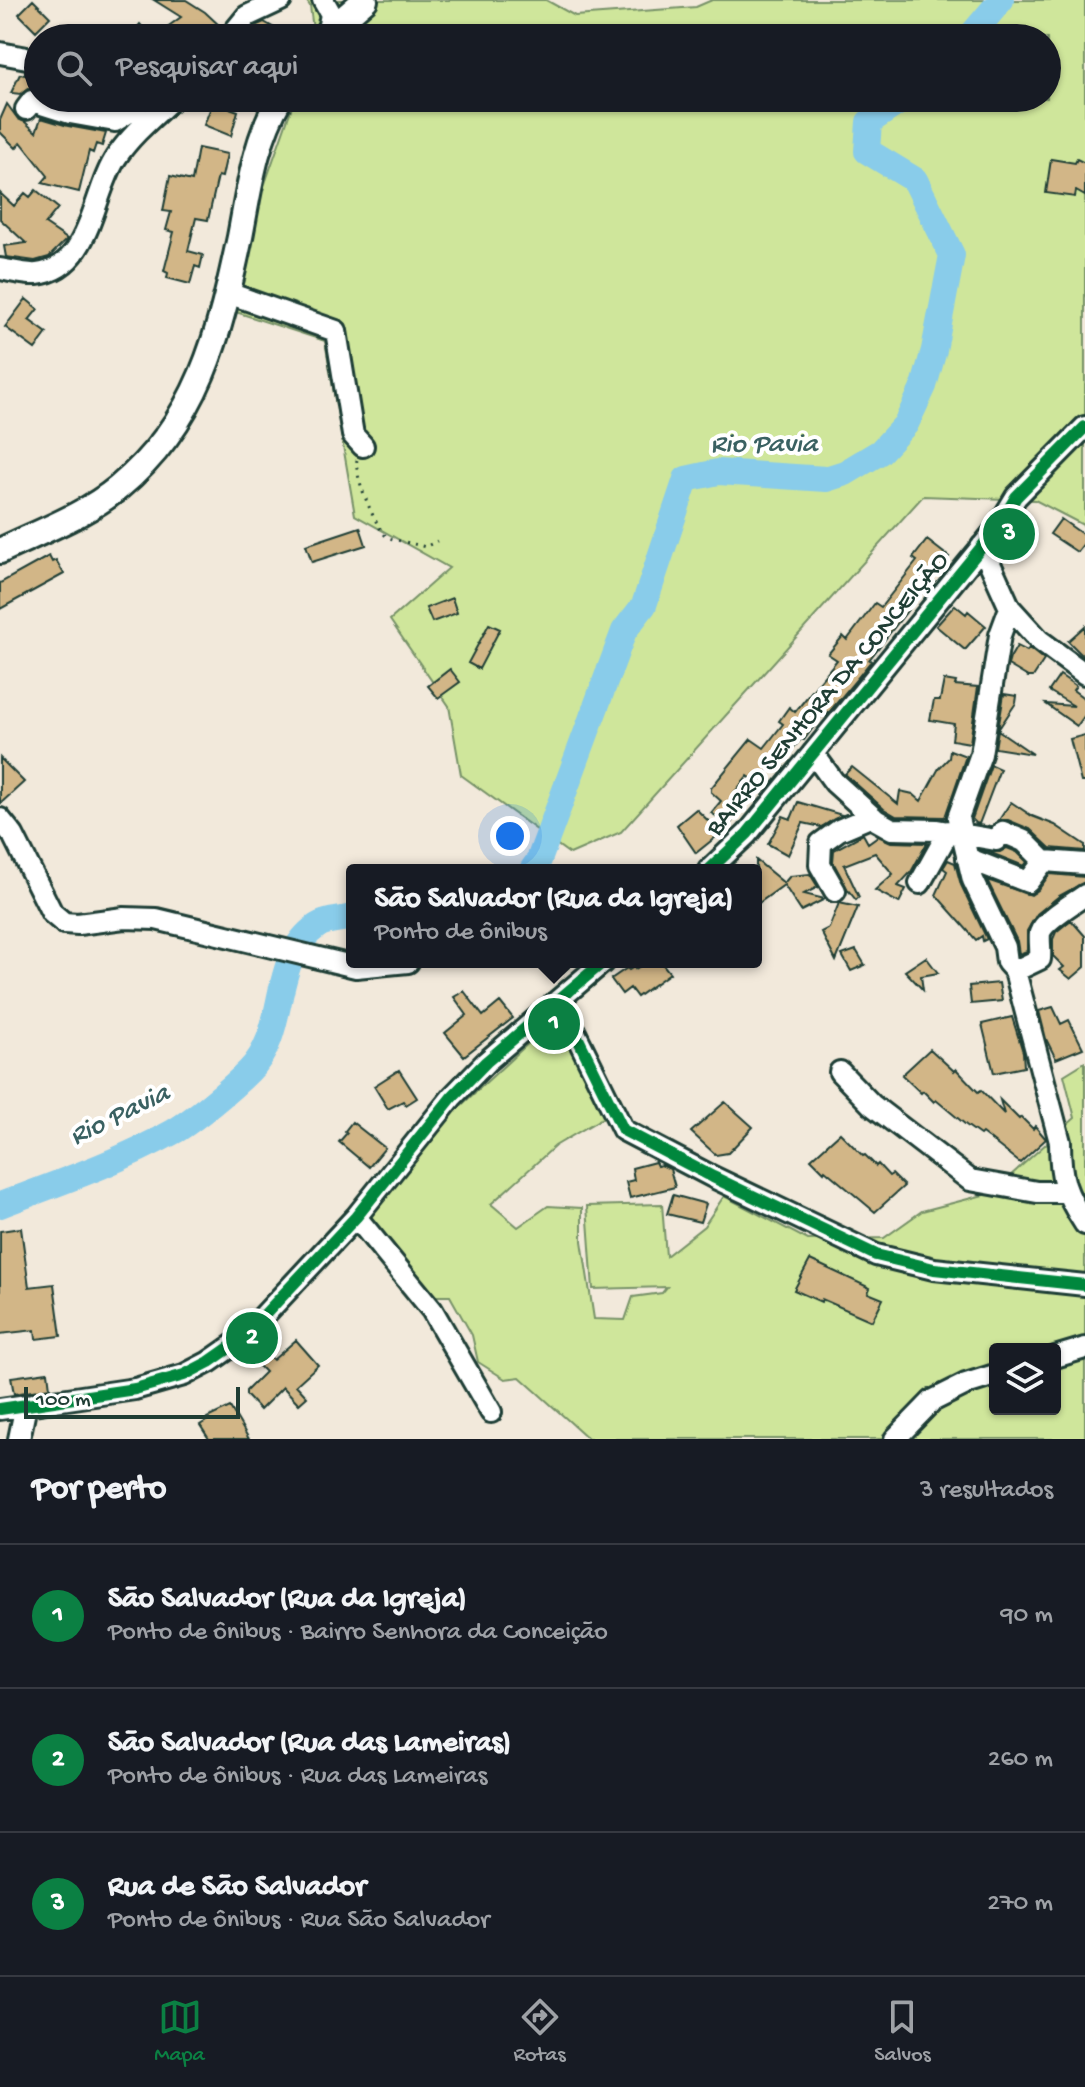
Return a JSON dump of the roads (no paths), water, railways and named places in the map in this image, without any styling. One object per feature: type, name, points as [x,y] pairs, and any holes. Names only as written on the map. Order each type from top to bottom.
[{"type":"main road","points":[[333,24],[351,3]]},
{"type":"main road","points":[[0,551],[88,508],[117,489],[154,455],[178,424],[195,393],[213,345],[228,293],[259,145],[274,112]]},
{"type":"street","points":[[240,24],[247,16],[281,0]]},
{"type":"street","points":[[323,0],[331,14],[328,24]]},
{"type":"street","points":[[0,53],[24,57]]},
{"type":"street","points":[[67,112],[115,121],[126,112]]},
{"type":"street","points":[[0,269],[35,274],[53,270],[68,260],[78,246],[115,158],[158,112]]},
{"type":"street","points":[[228,293],[336,331],[353,435],[363,446]]},
{"type":"street","name":"BAIRRO SENHORA DA CONCEIÇÃO","points":[[715,864],[747,834],[998,527],[1016,497],[1085,427]]},
{"type":"street","points":[[982,546],[1010,608],[1039,640],[1085,674]]},
{"type":"street","points":[[920,883],[955,832],[981,754],[1000,635],[1010,608]]},
{"type":"street","points":[[813,753],[834,782],[872,816],[892,829],[955,832],[996,840],[1003,832],[1024,841],[1044,861],[1085,864]]},
{"type":"street","points":[[835,891],[820,865],[821,843],[839,830],[872,816]]},
{"type":"street","points":[[0,819],[13,835],[52,913],[64,923],[156,919],[346,965]]},
{"type":"street","points":[[955,832],[967,858],[977,893],[1005,947],[1007,962],[1015,971],[1060,1142],[1060,1171],[1065,1192],[1085,1224]]},
{"type":"street","points":[[967,858],[1028,882],[1044,861]]},
{"type":"street","points":[[1015,971],[1040,959],[1042,948],[1039,935],[1044,925],[1085,895]]},
{"type":"street","points":[[0,1409],[135,1389],[184,1375],[209,1362],[248,1333],[356,1217],[452,1097],[486,1062],[596,968]]},
{"type":"street","points":[[559,1000],[623,1130],[876,1255],[934,1269],[1085,1285]]},
{"type":"street","points":[[840,1072],[872,1105],[970,1180],[1037,1192],[1065,1192]]},
{"type":"street","points":[[356,1217],[432,1310],[491,1412]]},
{"type":"street","points":[[1061,1355],[1085,1348]]},
{"type":"street","points":[[895,1439],[932,1401],[989,1377]]},
{"type":"street","points":[[19,1439],[26,1405]]},
{"type":"waterway","name":"Rio Pavia","points":[[981,24],[1001,0]]},
{"type":"waterway","name":"Rio Pavia","points":[[536,864],[624,631],[644,605],[686,479],[718,472],[826,479],[845,473],[880,452],[906,424],[924,386],[952,255],[915,180],[867,151],[869,122],[884,112]]},
{"type":"waterway","name":"Rio Pavia","points":[[0,1205],[131,1153],[173,1132],[212,1103],[249,1071],[262,1055],[276,1017],[291,957],[302,940],[320,924],[346,918]]},
{"type":"place","name":"Rua de São Salvador","points":[[1009,534]]},
{"type":"place","name":"São Salvador (Rua da Igreja)","points":[[554,1024]]},
{"type":"place","name":"São Salvador (Rua das Lameiras)","points":[[252,1338]]}]
